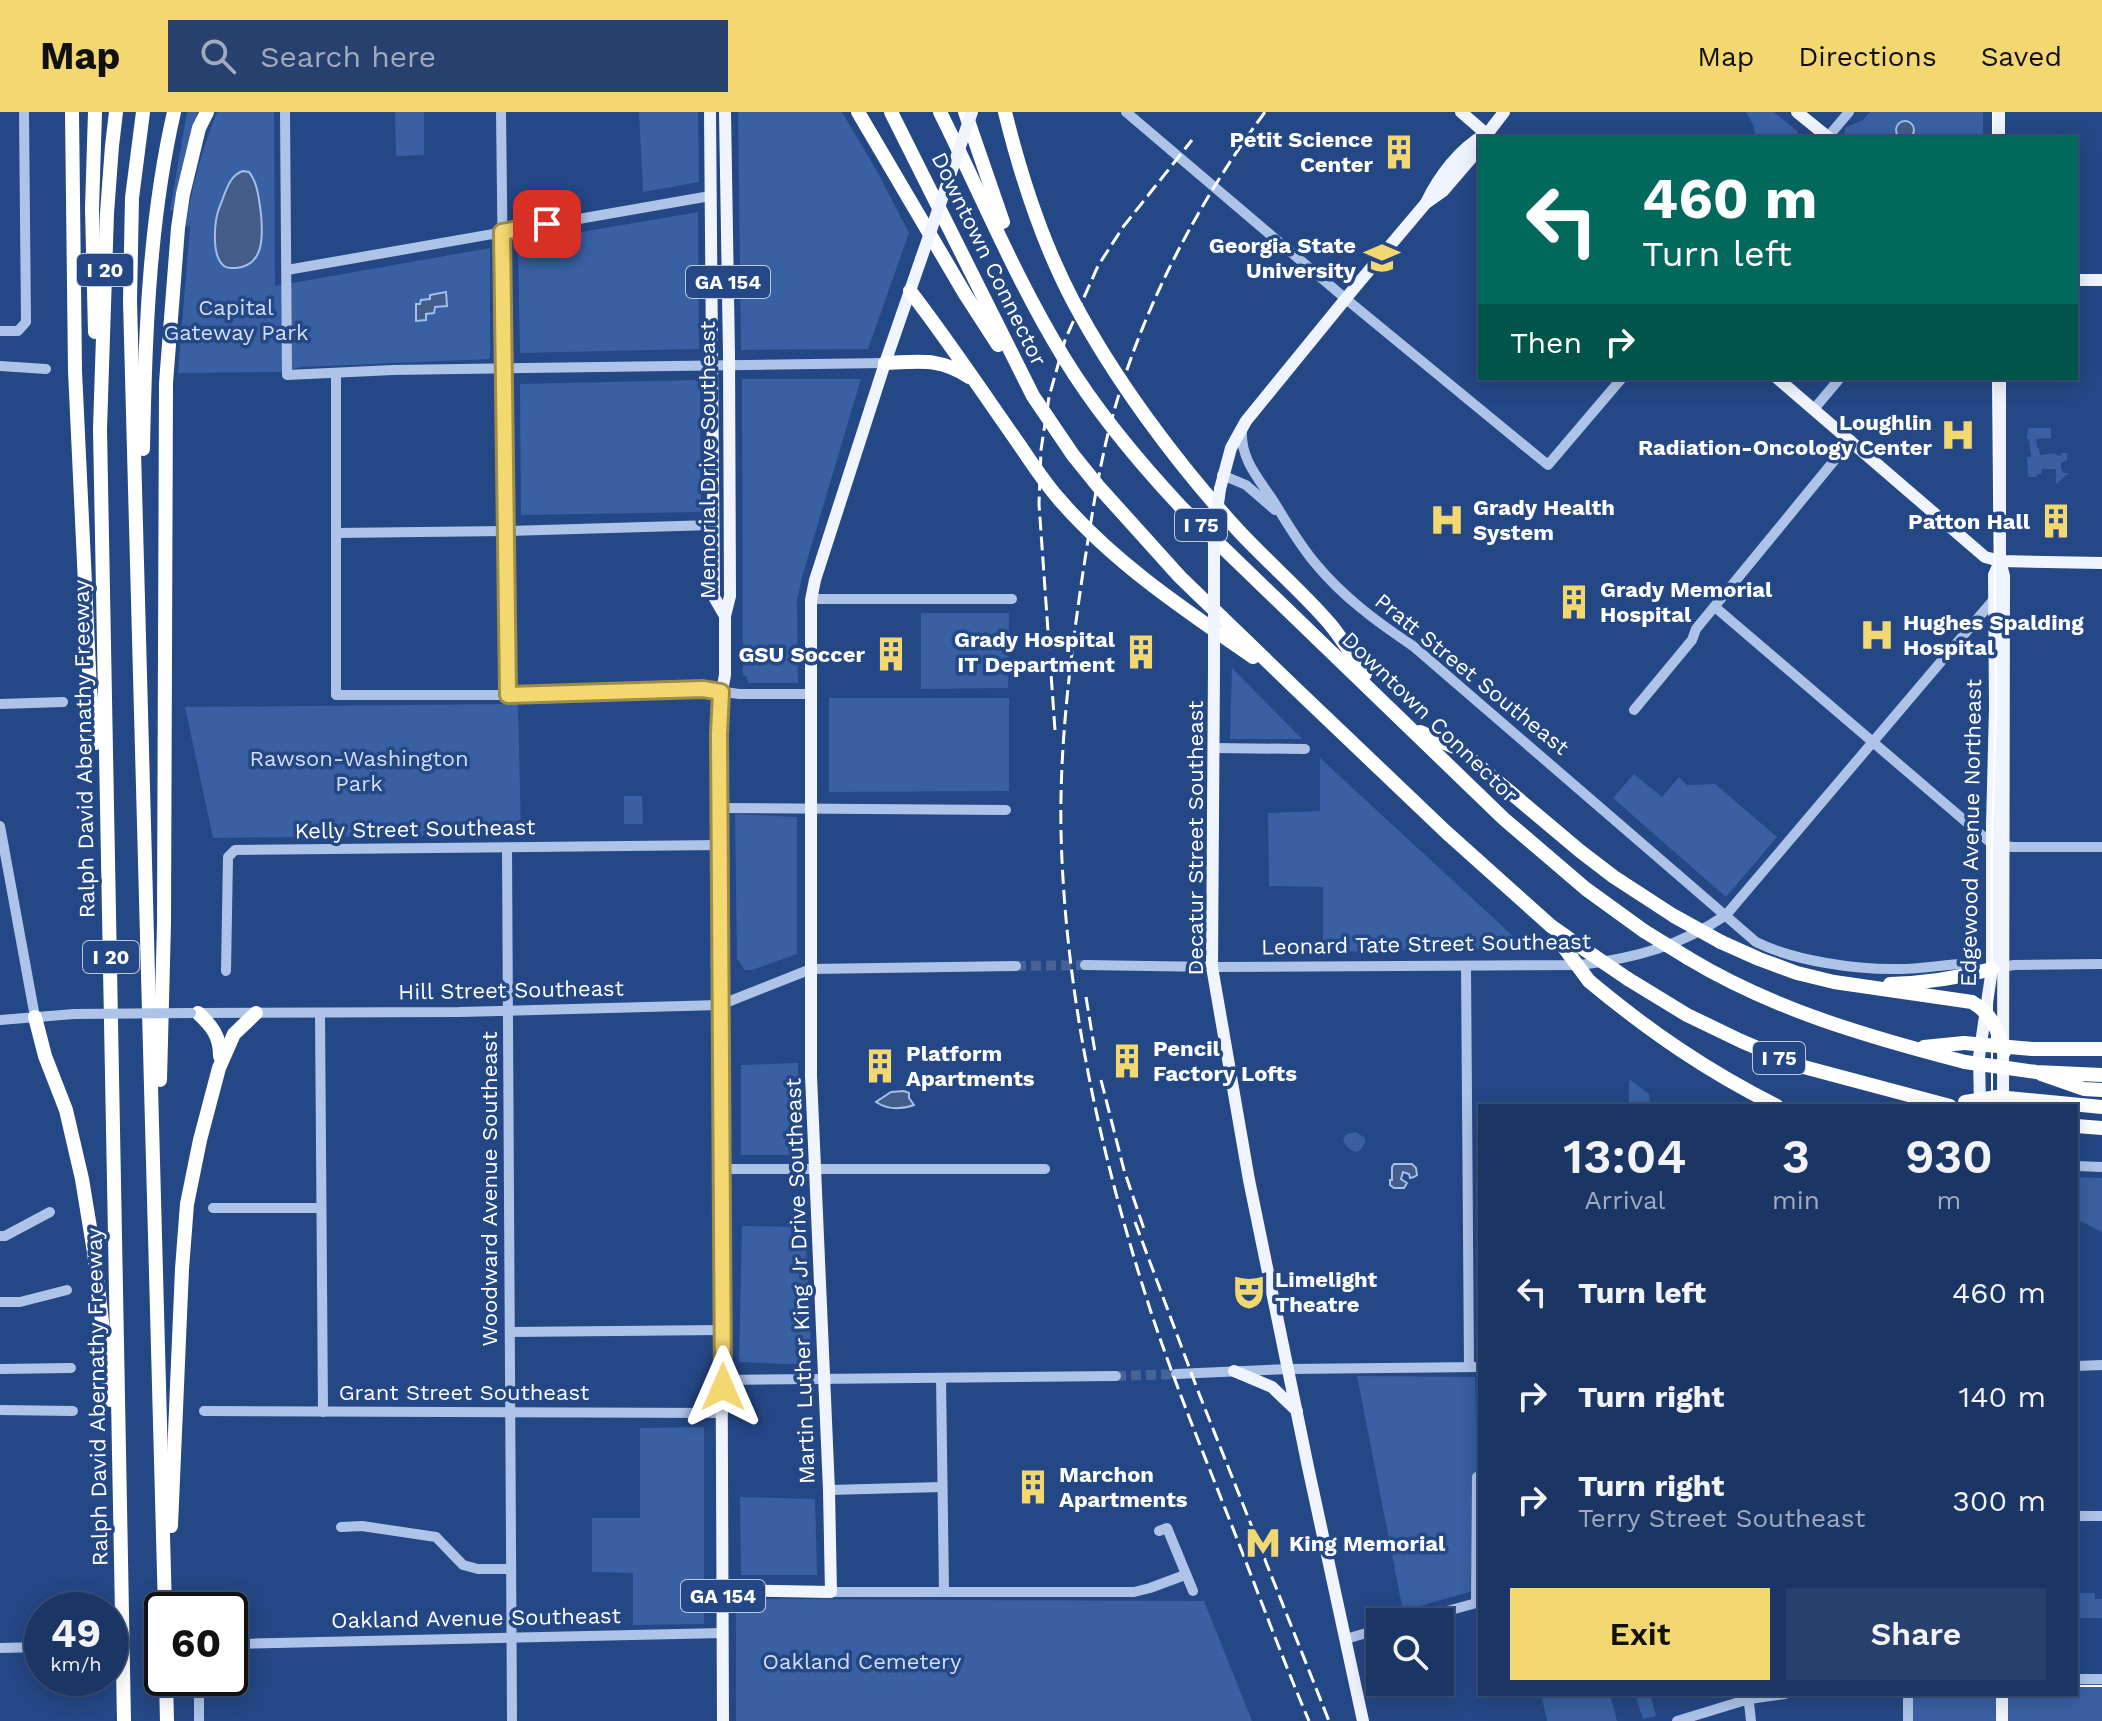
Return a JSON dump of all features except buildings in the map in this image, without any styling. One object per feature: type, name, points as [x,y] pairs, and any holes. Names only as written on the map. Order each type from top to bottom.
[{"type":"highway","points":[[72,112],[75,371],[82,543],[90,690],[106,820]]},
{"type":"highway","points":[[95,112],[92,276],[100,429]]},
{"type":"highway","name":"Ralph David Abernathy Freeway","points":[[116,112],[107,213],[100,429],[124,1721]]},
{"type":"highway","name":"I 20","points":[[143,112],[133,185],[130,246],[165,1592]]},
{"type":"highway","points":[[139,629],[150,296],[158,210],[174,112]]},
{"type":"highway","points":[[155,1252],[164,923],[166,383],[183,194],[199,128],[207,112]]},
{"type":"highway","points":[[858,112],[965,294],[1033,396]]},
{"type":"highway","name":"Downtown Connector","points":[[891,112],[1033,396],[1089,476],[1190,586],[1446,832],[1571,946],[1687,1015],[1800,1066],[1953,1104]]},
{"type":"highway","name":"Downtown Connector","points":[[940,112],[1044,323],[1084,388],[1134,455],[1157,482],[1459,776],[1551,861],[1616,912],[1688,958],[1744,988],[1806,1015],[1965,1062],[2036,1072],[2102,1075]]},
{"type":"highway","points":[[965,112],[1019,264],[1044,323]]},
{"type":"highway","points":[[994,112],[1008,115],[1032,204],[1053,258],[1071,299],[1114,369],[1187,469],[1236,527],[1330,624],[1386,703]]},
{"type":"highway","points":[[910,291],[1050,487],[1080,522],[1183,610],[1295,688]]},
{"type":"highway","points":[[885,363],[937,362],[976,382]]},
{"type":"highway","points":[[1410,727],[1459,749],[1624,884],[1674,916],[1759,959],[1797,973],[1834,982],[1860,984],[1920,982],[1998,968]]},
{"type":"highway","points":[[1571,946],[1589,981],[1633,1017],[1691,1059],[1773,1104]]},
{"type":"highway","points":[[1860,984],[1972,1002],[1997,1027],[2004,1052]]},
{"type":"highway","points":[[194,1013],[212,1026],[218,1036],[219,1068]]},
{"type":"highway","points":[[167,1592],[187,1204],[219,1068],[234,1034],[256,1013]]},
{"type":"highway","points":[[35,1017],[45,1056],[66,1110],[82,1179],[94,1252],[120,1486]]},
{"type":"highway","points":[[1911,1048],[1964,1043],[2032,1049],[2102,1049]]},
{"type":"highway","points":[[2036,1072],[2084,1089],[2102,1090]]},
{"type":"highway","points":[[1953,1104],[1997,1097],[2070,1104]]},
{"type":"highway","points":[[2078,1105],[2102,1107]]},
{"type":"highway","points":[[2078,1126],[2102,1128]]},
{"type":"highway","points":[[166,1696],[167,1721]]},
{"type":"main road","name":"Memorial Drive Southeast","points":[[710,112],[714,597],[725,616]]},
{"type":"main road","name":"Memorial Drive Southeast","points":[[723,1721],[719,707],[725,675],[725,616],[730,596],[725,112]]},
{"type":"main road","points":[[910,291],[972,112]]},
{"type":"main road","points":[[1461,112],[1486,136]]},
{"type":"main road","name":"Decatur Street Southeast","points":[[1488,136],[1504,112]]},
{"type":"main road","points":[[1797,112],[1826,136]]},
{"type":"main road","points":[[1999,112],[1999,136]]},
{"type":"main road","name":"Decatur Street Southeast","points":[[1363,1721],[1249,1180],[1212,967],[1214,534],[1222,475],[1231,448],[1243,427],[1426,203],[1435,185],[1470,143],[1478,140]]},
{"type":"main road","name":"Decatur Street Southeast","points":[[1426,203],[1443,191],[1478,150]]},
{"type":"main road","points":[[2078,280],[2102,280]]},
{"type":"main road","name":"Martin Luther King Jr Drive Southeast","points":[[831,1592],[811,1076],[812,599],[815,580],[910,291]]},
{"type":"main road","points":[[1779,380],[1985,557],[2000,561],[2102,563]]},
{"type":"main road","name":"Edgewood Avenue Northeast","points":[[1998,845],[2004,576],[2000,561],[2000,380]]},
{"type":"main road","name":"Edgewood Avenue Northeast","points":[[2000,561],[1994,575],[1998,968],[2004,1052],[2003,1104]]},
{"type":"main road","name":"Edgewood Avenue Northeast","points":[[1980,1104],[1979,1057],[1985,1012],[1998,968]]},
{"type":"main road","points":[[1234,1371],[1272,1387],[1298,1411]]},
{"type":"main road","points":[[723,1590],[831,1592]]},
{"type":"main road","points":[[2002,1696],[2002,1721]]},
{"type":"street","points":[[0,331],[18,331],[26,322],[24,112]]},
{"type":"street","points":[[285,112],[287,375],[504,368],[885,363]]},
{"type":"street","points":[[501,112],[508,695]]},
{"type":"street","points":[[1126,112],[1548,465],[1620,380]]},
{"type":"street","points":[[1830,136],[1849,112]]},
{"type":"street","points":[[287,270],[710,196]]},
{"type":"street","points":[[0,366],[46,369]]},
{"type":"street","points":[[336,373],[336,695],[508,695],[703,689],[739,694],[811,694]]},
{"type":"street","points":[[1814,409],[1838,380]]},
{"type":"street","name":"Pratt Street Southeast","points":[[1243,427],[1245,457],[1314,563],[1357,606],[1413,646],[1756,942],[1780,953],[1872,968],[1962,964]]},
{"type":"street","points":[[1634,710],[1692,640],[1696,629],[1851,440]]},
{"type":"street","points":[[1222,475],[1246,485],[1283,517]]},
{"type":"street","points":[[336,533],[713,525]]},
{"type":"street","name":"Leonard Tate Street Southeast","points":[[1212,967],[1580,965],[1623,959],[1683,940],[1726,915],[1995,598]]},
{"type":"street","points":[[812,599],[1012,599]]},
{"type":"street","points":[[1715,607],[1872,743],[1998,845],[2102,847]]},
{"type":"street","points":[[1975,623],[1987,623],[1995,629]]},
{"type":"street","points":[[0,704],[63,702]]},
{"type":"street","points":[[1215,748],[1305,749]]},
{"type":"street","points":[[720,808],[1006,810]]},
{"type":"street","points":[[0,826],[35,1017]]},
{"type":"street","name":"Kelly Street Southeast","points":[[226,971],[228,857],[235,850],[720,845]]},
{"type":"street","name":"Woodward Avenue Southeast","points":[[507,848],[512,1721]]},
{"type":"street","points":[[1998,968],[2102,964]]},
{"type":"street","points":[[1085,965],[1212,967]]},
{"type":"street","name":"Hill Street Southeast","points":[[0,1020],[74,1014],[320,1013],[720,1005],[811,969],[1016,966]]},
{"type":"street","points":[[1176,1374],[1475,1367],[1474,1218],[1468,1184],[1466,966]]},
{"type":"street","points":[[320,1013],[323,1412]]},
{"type":"street","points":[[2078,1166],[2102,1167]]},
{"type":"street","points":[[722,1169],[1045,1169]]},
{"type":"street","points":[[1468,1184],[1478,1184]]},
{"type":"street","points":[[213,1208],[321,1208]]},
{"type":"street","points":[[0,1236],[50,1212]]},
{"type":"street","points":[[0,1302],[20,1302],[67,1290]]},
{"type":"street","points":[[510,1332],[722,1330]]},
{"type":"street","points":[[2078,1366],[2102,1365]]},
{"type":"street","points":[[0,1369],[71,1368]]},
{"type":"street","points":[[722,1380],[1116,1376]]},
{"type":"street","points":[[941,1378],[944,1591]]},
{"type":"street","points":[[0,1410],[73,1411]]},
{"type":"street","name":"Grant Street Southeast","points":[[204,1411],[723,1413]]},
{"type":"street","points":[[1454,1609],[1478,1603],[1477,1477]]},
{"type":"street","points":[[829,1490],[942,1487]]},
{"type":"street","points":[[2078,1516],[2102,1516]]},
{"type":"street","points":[[341,1527],[362,1526],[436,1537],[463,1565],[478,1569],[511,1569]]},
{"type":"street","points":[[1159,1531],[1167,1528],[1193,1591]]},
{"type":"street","points":[[831,1592],[1134,1592],[1185,1575]]},
{"type":"street","name":"Oakland Avenue Southeast","points":[[248,1644],[723,1633]]},
{"type":"street","points":[[1346,1639],[1366,1633]]},
{"type":"street","points":[[0,1648],[24,1647]]},
{"type":"street","points":[[2078,1679],[2102,1679]]},
{"type":"street","points":[[199,1696],[199,1721]]},
{"type":"street","points":[[1677,1721],[1749,1696],[1751,1721]]},
{"type":"street","points":[[1908,1696],[1908,1721]]},
{"type":"green space","points":[[187,112],[198,112],[174,210],[170,210]]},
{"type":"green space","name":"Capital Gateway Park","points":[[217,112],[274,112],[275,286],[490,248],[490,359],[302,367],[279,372],[178,373],[190,226],[186,225],[198,168]]},
{"type":"green space","points":[[395,112],[424,112],[424,155],[396,156]]},
{"type":"green space","points":[[639,112],[698,112],[699,182],[643,192]]},
{"type":"green space","points":[[738,112],[842,112],[878,173],[909,233],[868,349],[741,350]]},
{"type":"green space","points":[[1746,112],[1774,112],[1799,136],[1756,136]]},
{"type":"green space","points":[[1870,112],[1983,112],[1983,136],[1848,136],[1844,133],[1846,127],[1863,120]]},
{"type":"green space","points":[[698,212],[699,349],[520,353],[518,243]]},
{"type":"green space","points":[[742,379],[861,379],[797,600],[798,683],[748,683],[743,675]]},
{"type":"green space","points":[[700,380],[701,512],[521,515],[520,384]]},
{"type":"green space","points":[[2028,428],[2051,428],[2051,438],[2036,439],[2040,455],[2055,453],[2061,456],[2061,453],[2067,453],[2061,470],[2069,473],[2056,484],[2056,469],[2042,469],[2037,477],[2028,477],[2027,457],[2031,457]]},
{"type":"green space","points":[[921,613],[1009,613],[1008,688],[921,689]]},
{"type":"green space","points":[[1232,668],[1302,739],[1230,739]]},
{"type":"green space","points":[[829,698],[1009,698],[1009,791],[829,792]]},
{"type":"green space","name":"Rawson-Washington Park","points":[[518,704],[521,835],[213,838],[185,707]]},
{"type":"green space","points":[[1320,758],[1526,948],[1323,952],[1323,887],[1269,886],[1268,813],[1320,811]]},
{"type":"green space","points":[[1634,774],[1662,797],[1679,777],[1687,785],[1715,784],[1777,837],[1726,897],[1613,798]]},
{"type":"green space","points":[[624,796],[642,796],[643,824],[624,824]]},
{"type":"green space","points":[[735,814],[797,817],[797,954],[752,970],[745,970],[737,959]]},
{"type":"green space","points":[[798,1063],[798,1155],[741,1155],[741,1065]]},
{"type":"green space","points":[[1629,1079],[1649,1094],[1650,1104],[1629,1104]]},
{"type":"green space","points":[[1356,1132],[1365,1138],[1365,1142],[1360,1151],[1354,1152],[1343,1139],[1347,1134]]},
{"type":"green space","points":[[2078,1177],[2102,1178],[2102,1232],[2078,1220]]},
{"type":"green space","points":[[742,1226],[805,1227],[812,1365],[739,1362]]},
{"type":"green space","points":[[1357,1376],[1475,1377],[1476,1590],[1413,1608],[1402,1608]]},
{"type":"green space","points":[[704,1427],[704,1624],[633,1625],[633,1573],[592,1572],[592,1518],[640,1518],[640,1428]]},
{"type":"green space","points":[[740,1497],[815,1499],[817,1575],[741,1575]]},
{"type":"green space","points":[[2078,1593],[2095,1593],[2095,1599],[2102,1599],[2102,1618],[2078,1618]]},
{"type":"green space","name":"Oakland Cemetery","points":[[736,1599],[1204,1601],[1252,1721],[736,1721]]},
{"type":"green space","points":[[2078,1684],[2102,1684],[2102,1721],[1908,1721],[1908,1696],[2078,1696]]},
{"type":"green space","points":[[1541,1696],[1611,1696],[1617,1721],[1547,1721]]},
{"type":"green space","points":[[1636,1696],[1651,1696],[1656,1716],[1643,1719]]},
{"type":"shaded area","points":[[1901,121],[1909,121],[1914,126],[1913,136],[1896,134],[1896,126]]},
{"type":"shaded area","points":[[243,171],[249,172],[256,186],[261,214],[260,248],[252,262],[228,268],[217,254],[216,220],[228,186],[234,176]]},
{"type":"shaded area","points":[[446,292],[447,306],[435,307],[434,313],[426,314],[426,320],[416,321],[416,304],[430,299],[430,295]]},
{"type":"shaded area","points":[[891,1092],[909,1093],[914,1105],[894,1108],[876,1102]]},
{"type":"shaded area","points":[[1394,1164],[1412,1164],[1416,1168],[1417,1175],[1414,1177],[1410,1178],[1403,1172],[1401,1179],[1407,1183],[1404,1188],[1390,1185]]},
{"type":"tunnel","points":[[1016,966],[1085,965]]},
{"type":"tunnel","points":[[1116,1376],[1176,1374]]},
{"type":"tram line","points":[[1993,112],[1993,136]]},
{"type":"tram line","points":[[1992,1104],[1992,844],[1996,708],[1993,380]]},
{"type":"tram line","points":[[2078,1686],[2102,1686]]},
{"type":"railway","points":[[1265,112],[1216,184],[1173,260],[1123,380],[1102,459],[1083,572],[1065,716],[1061,824],[1072,974],[1091,1087],[1117,1199],[1168,1361],[1309,1721]]},
{"type":"railway","points":[[1055,730],[1039,504],[1041,450],[1049,397],[1065,340],[1098,266],[1123,227],[1192,140]]},
{"type":"railway","points":[[1086,997],[1095,1052]]},
{"type":"railway","points":[[1101,1080],[1124,1170],[1144,1229]]},
{"type":"railway","points":[[1135,1222],[1198,1391],[1329,1721]]},
{"type":"place","name":"Petit Science Center","points":[[1399,152]]},
{"type":"place","name":"Georgia State University","points":[[1382,258]]},
{"type":"place","name":"Loughlin Radiation-Oncology Center","points":[[1958,435]]},
{"type":"place","name":"Grady Health System","points":[[1447,520]]},
{"type":"place","name":"Patton Hall","points":[[2056,521]]},
{"type":"place","name":"Grady Memorial Hospital","points":[[1574,602]]},
{"type":"place","name":"Hughes Spalding Hospital","points":[[1877,635]]},
{"type":"place","name":"Grady Hospital IT Department","points":[[1141,652]]},
{"type":"place","name":"GSU Soccer","points":[[891,654]]},
{"type":"place","name":"Pencil Factory Lofts","points":[[1127,1061]]},
{"type":"place","name":"Platform Apartments","points":[[880,1066]]},
{"type":"place","name":"Limelight Theatre","points":[[1249,1292]]},
{"type":"place","name":"Marchon Apartments","points":[[1033,1487]]},
{"type":"place","name":"King Memorial","points":[[1263,1543]]},
{"type":"route","points":[[547,224],[502,232],[508,695],[703,689],[721,692],[723,1387]]}]
